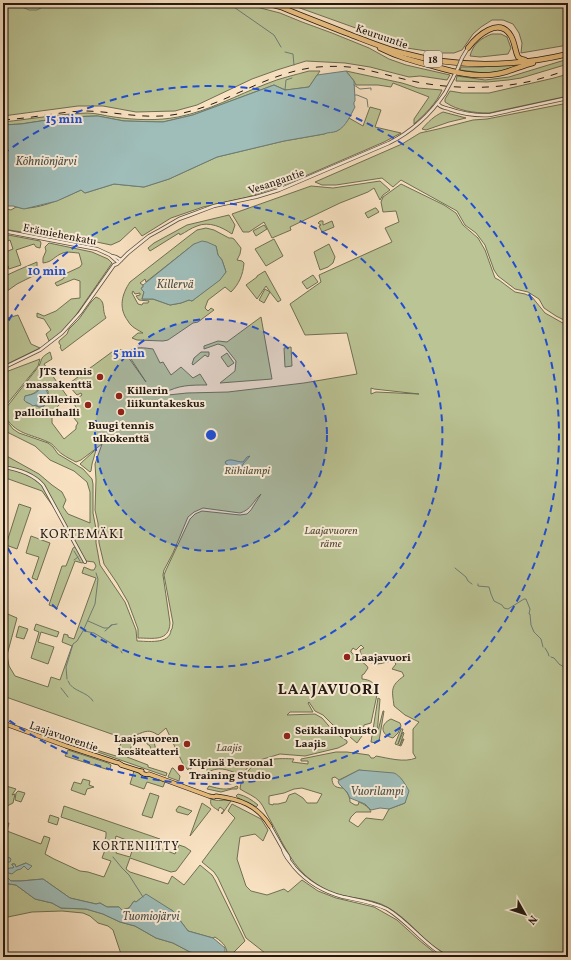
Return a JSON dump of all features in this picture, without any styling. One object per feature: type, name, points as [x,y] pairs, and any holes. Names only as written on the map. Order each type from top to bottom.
[{"type":"highway","name":"Keuruuntie","points":[[266,3],[281,7],[358,38],[402,53],[431,59],[464,63],[507,63],[568,54]]},
{"type":"highway","points":[[468,48],[483,32],[493,28],[502,28],[510,34],[519,58],[524,60],[535,60]]},
{"type":"highway","points":[[358,38],[401,58],[457,70],[468,75],[497,74],[557,56]]},
{"type":"highway","points":[[507,63],[512,61],[514,58],[513,42]]},
{"type":"main road","name":"Laajavuorentie","points":[[3,724],[142,771],[209,796],[231,798],[257,810],[266,819],[270,826]]},
{"type":"street","name":"Vesangantie","points":[[3,368],[40,350],[62,334],[80,313],[111,270],[149,236],[179,219],[205,209],[279,190],[400,138],[416,126],[438,104],[468,48]]},
{"type":"street","points":[[438,104],[439,106],[471,115],[490,115],[568,98]]},
{"type":"street","name":"Erämiehenkatu","points":[[3,231],[93,248],[118,258],[119,262]]},
{"type":"street","points":[[3,467],[14,469],[38,479],[43,485],[84,562]]},
{"type":"street","name":"Laajavuorentie","points":[[270,826],[289,859],[302,875],[323,890],[343,897],[369,902],[387,910],[404,921],[431,946],[447,957]]},
{"type":"green space","points":[[3,3],[241,3],[280,13],[369,48],[389,59],[406,65],[450,75],[447,80],[420,76],[409,77],[370,67],[345,63],[306,61],[252,79],[197,105],[175,111],[136,112],[103,106],[78,106],[3,116]]},
{"type":"green space","points":[[286,3],[568,3],[568,45],[521,53],[522,43],[519,33],[513,24],[503,20],[492,20],[473,34],[462,50],[454,53],[440,53],[400,47],[364,31]]},
{"type":"green space","points":[[492,34],[501,34],[507,37],[511,48],[508,54],[480,57],[470,56],[473,48],[478,42],[484,37]]},
{"type":"green space","points":[[568,59],[568,64],[521,78],[487,82],[456,81],[457,76],[485,80],[509,77]]},
{"type":"green space","points":[[528,62],[499,72],[484,73],[460,70],[461,67],[482,67]]},
{"type":"green space","points":[[309,71],[320,71],[309,87],[287,90],[274,85],[193,115],[163,122],[124,121],[97,116],[67,117],[21,124],[3,125],[3,122],[56,115],[87,113],[111,117],[154,120],[178,117],[212,107],[282,78]]},
{"type":"green space","points":[[346,71],[418,88],[442,90],[440,95],[426,113],[414,124],[414,119],[429,97],[393,83],[391,87],[378,85],[356,85]]},
{"type":"green space","points":[[568,74],[568,96],[489,113],[466,111],[455,108],[445,102],[445,99],[450,91],[462,93],[489,93]]},
{"type":"green space","points":[[568,103],[568,322],[544,308],[539,299],[528,292],[515,289],[498,276],[494,270],[485,245],[476,233],[465,225],[457,211],[401,180],[393,187],[382,178],[336,185],[322,185],[315,182],[402,144],[420,133],[473,120],[487,119]]},
{"type":"green space","points":[[370,107],[381,110],[375,127],[401,133],[384,142],[289,183],[248,197],[203,207],[171,218],[142,236],[135,227],[120,241],[111,245],[3,229],[3,208],[11,210],[16,207],[32,208],[58,200],[81,190],[85,193],[114,184],[144,187],[169,179],[217,157],[284,141],[337,131],[349,118],[363,126]]},
{"type":"green space","points":[[443,112],[466,118],[426,130],[422,129],[431,119]]},
{"type":"green space","points":[[380,181],[390,190],[383,195],[380,200],[374,188],[290,227],[291,230],[272,238],[264,222],[249,232],[243,232],[232,214],[311,186],[333,188]]},
{"type":"green space","points":[[401,184],[444,205],[456,213],[463,225],[478,238],[485,250],[495,278],[515,292],[532,297],[545,313],[568,326],[568,957],[452,957],[447,955],[433,946],[396,912],[389,908],[375,902],[333,893],[308,878],[299,869],[289,855],[260,802],[253,796],[240,789],[241,783],[244,782],[242,781],[248,771],[253,766],[264,761],[294,759],[292,762],[308,764],[308,761],[301,761],[301,759],[336,752],[369,755],[371,758],[376,756],[406,760],[416,758],[413,753],[413,729],[419,722],[405,715],[394,706],[394,686],[404,676],[402,672],[392,669],[396,664],[393,661],[377,664],[366,660],[360,650],[364,648],[361,645],[356,650],[353,648],[351,652],[368,668],[362,675],[362,679],[372,682],[378,690],[371,723],[364,725],[362,736],[357,743],[342,733],[323,715],[315,711],[309,702],[308,703],[313,712],[290,712],[287,715],[315,714],[322,718],[334,732],[347,741],[347,743],[338,748],[305,756],[280,754],[253,762],[241,775],[222,769],[210,771],[192,765],[191,769],[189,768],[189,765],[188,770],[183,764],[166,728],[158,735],[147,731],[136,735],[127,757],[148,765],[148,767],[167,773],[166,776],[92,750],[93,749],[116,756],[123,738],[3,696],[3,612],[17,618],[7,655],[9,666],[15,676],[48,687],[51,677],[60,680],[72,646],[62,642],[64,634],[74,639],[96,578],[82,573],[84,567],[94,570],[96,566],[94,562],[86,561],[82,563],[75,561],[57,608],[49,605],[62,566],[66,566],[73,548],[77,546],[65,523],[42,491],[3,477],[3,454],[39,474],[62,492],[66,500],[63,507],[68,514],[90,523],[90,492],[87,482],[74,471],[50,460],[35,446],[3,430],[4,417],[13,429],[19,433],[48,443],[58,454],[83,469],[92,479],[93,513],[100,565],[125,602],[136,630],[137,641],[157,641],[167,638],[170,635],[173,623],[164,575],[190,519],[195,514],[202,511],[240,515],[247,514],[261,494],[244,512],[240,513],[203,508],[194,512],[188,517],[163,575],[170,623],[169,629],[167,633],[159,638],[138,638],[138,629],[128,602],[104,564],[99,543],[98,523],[95,510],[95,464],[102,444],[81,460],[76,462],[60,453],[50,443],[18,430],[8,421],[4,414],[6,408],[39,366],[42,358],[50,352],[52,359],[44,364],[67,396],[52,413],[52,423],[64,439],[76,429],[78,423],[74,418],[78,412],[73,401],[75,397],[77,399],[77,397],[82,395],[81,393],[77,395],[70,387],[71,382],[116,349],[123,350],[146,382],[131,359],[129,351],[132,349],[153,349],[160,363],[163,362],[171,375],[181,367],[193,378],[200,374],[207,385],[190,385],[180,387],[164,393],[168,395],[228,392],[304,383],[357,374],[347,333],[305,335],[290,304],[321,282],[319,275],[392,242],[385,228],[399,222],[396,211],[383,212],[381,202],[383,197]],"holes":[[[41,384],[46,385],[45,388],[48,391],[48,396],[46,397],[44,406],[39,407],[26,402],[25,396],[35,393]],[[371,388],[419,394],[376,392],[371,394]],[[359,770],[399,777],[403,781],[405,803],[389,809],[383,820],[366,818],[358,827],[349,821],[351,817],[356,812],[371,812],[368,807],[359,802],[358,805],[350,802],[347,793],[343,788],[334,786],[332,778],[335,777],[339,780]],[[302,788],[322,794],[317,803],[307,803],[303,798],[295,793],[289,795],[286,802],[273,805],[269,804],[269,796]]]},
{"type":"green space","points":[[375,208],[379,212],[368,218],[365,213]]},
{"type":"green space","points":[[229,215],[235,225],[232,234],[211,224],[206,224],[193,228],[180,235],[179,233],[150,251],[148,248],[154,243],[187,225]]},
{"type":"green space","points":[[323,221],[323,225],[332,221],[334,227],[322,232],[319,226],[321,225],[318,223]]},
{"type":"green space","points":[[264,225],[267,229],[256,236],[253,231]]},
{"type":"green space","points":[[206,228],[214,230],[234,239],[241,248],[237,260],[244,263],[243,271],[236,286],[231,292],[225,287],[208,300],[205,308],[208,311],[211,308],[214,310],[198,322],[193,323],[168,340],[137,340],[132,338],[138,333],[143,333],[131,325],[123,311],[123,296],[130,282],[197,230]],"holes":[[[194,244],[216,246],[218,255],[222,260],[226,272],[219,280],[192,301],[189,300],[170,305],[153,299],[142,299],[144,292],[143,285],[140,283],[145,279],[146,282]],[[133,291],[135,294],[140,293],[140,295],[136,296],[139,300],[149,301],[148,303],[143,303],[142,305],[138,304],[132,293]]]},
{"type":"green space","points":[[3,234],[40,241],[40,248],[36,247],[34,244],[16,250],[21,265],[9,269],[3,253],[13,249],[10,240],[3,243]]},
{"type":"green space","points":[[274,239],[283,256],[266,266],[255,249]]},
{"type":"green space","points":[[49,243],[92,252],[108,259],[112,263],[74,318],[59,334],[49,341],[46,334],[51,330],[44,319],[37,317],[37,313],[44,316],[56,311],[71,299],[80,298],[80,281],[74,279],[57,286],[55,283],[63,279],[67,273],[80,267],[82,264],[79,253],[69,252],[60,254],[43,263],[43,258],[46,251],[45,247]]},
{"type":"green space","points":[[329,244],[335,257],[333,263],[320,270],[314,252]]},
{"type":"green space","points":[[37,262],[37,274],[17,284],[3,294],[3,277]]},
{"type":"green space","points":[[265,271],[281,300],[278,302],[266,286],[257,299],[246,285]]},
{"type":"green space","points":[[313,275],[318,282],[307,289],[302,282]]},
{"type":"green space","points":[[265,289],[270,292],[264,303],[259,300]]},
{"type":"green space","points":[[96,297],[103,303],[106,318],[62,351],[59,341],[67,334],[69,329]]},
{"type":"green space","points":[[3,303],[8,318],[18,315],[31,344],[40,348],[3,366]]},
{"type":"green space","points":[[261,317],[272,379],[220,383],[235,371],[236,361],[224,346],[218,344],[204,349],[204,346],[218,341],[227,342]]},
{"type":"green space","points":[[291,347],[292,366],[285,367],[284,348]]},
{"type":"green space","points":[[201,352],[209,352],[208,357],[205,355],[193,365],[194,358]]},
{"type":"green space","points":[[227,353],[234,363],[228,367],[221,357]]},
{"type":"green space","points":[[40,359],[38,366],[3,409],[3,373]]},
{"type":"green space","points":[[96,450],[91,471],[90,472],[80,464]]},
{"type":"green space","points":[[19,504],[31,508],[17,549],[6,545]]},
{"type":"green space","points":[[31,536],[50,543],[37,580],[32,578],[39,557],[26,553]]},
{"type":"green space","points":[[36,624],[59,632],[57,637],[41,632],[38,642],[54,647],[48,664],[31,658],[39,632],[34,630]]},
{"type":"green space","points":[[19,626],[28,629],[24,639],[16,637]]},
{"type":"green space","points":[[378,698],[380,699],[377,735],[384,711],[379,741],[376,741],[376,743],[371,742]]},
{"type":"green space","points":[[391,719],[400,723],[401,726],[398,733],[393,738],[389,737],[383,729],[383,726],[387,721]]},
{"type":"green space","points":[[401,729],[403,729],[398,744],[403,732],[400,745],[404,739],[401,746],[395,744]]},
{"type":"green space","points":[[150,740],[154,742],[156,750],[153,753],[150,751],[150,746],[146,743]]},
{"type":"green space","points":[[68,750],[108,763],[111,765],[110,769],[109,770],[65,756]]},
{"type":"green space","points":[[172,768],[180,776],[179,781],[168,777]]},
{"type":"green space","points":[[134,771],[165,782],[163,787],[147,782],[144,789],[130,784]]},
{"type":"green space","points":[[83,779],[90,781],[89,785],[94,787],[87,789],[85,795],[71,790],[74,782],[81,784]]},
{"type":"green space","points":[[3,785],[16,789],[12,795],[15,794],[13,803],[7,806],[3,806]]},
{"type":"green space","points":[[209,786],[223,789],[238,787],[237,789],[221,792],[207,789]]},
{"type":"green space","points":[[18,791],[25,793],[21,802],[15,800],[16,793]]},
{"type":"green space","points":[[150,793],[159,796],[152,818],[142,815]]},
{"type":"green space","points":[[238,794],[249,798],[258,805],[256,807],[243,800],[236,796]]},
{"type":"green space","points":[[211,799],[231,801],[222,814],[221,813],[224,810],[220,807],[218,810],[219,811],[211,805]]},
{"type":"green space","points":[[202,803],[211,809],[190,836]]},
{"type":"green space","points":[[232,804],[261,819],[268,830],[263,841],[255,834],[240,837],[237,859],[246,886],[251,891],[267,895],[284,889],[288,892],[302,880],[318,891],[336,898],[374,907],[397,920],[440,957],[273,957],[265,953],[246,938],[218,878],[214,872],[202,862],[235,818],[228,811]]},
{"type":"green space","points":[[64,806],[160,839],[157,847],[175,854],[179,845],[191,851],[176,871],[171,872],[130,858],[126,869],[130,872],[168,884],[172,876],[184,885],[200,865],[212,875],[215,880],[245,941],[234,952],[240,957],[228,957],[227,950],[218,939],[188,931],[173,911],[144,896],[136,902],[134,901],[129,908],[122,910],[119,907],[107,907],[100,903],[96,904],[70,898],[43,879],[11,881],[8,878],[3,879],[3,874],[5,872],[17,870],[26,863],[16,867],[15,864],[12,864],[14,867],[13,868],[6,869],[4,864],[10,858],[3,857],[3,829],[6,829],[8,823],[7,831],[41,844],[44,836],[50,838],[45,854],[80,871],[104,877],[111,861],[102,858],[105,850],[108,850],[110,846],[104,844],[106,832],[61,817]],"holes":[[[116,836],[137,844],[130,857],[116,853],[118,848],[114,846]]]},
{"type":"green space","points":[[179,806],[192,811],[188,815],[177,812],[176,810]]},
{"type":"green space","points":[[50,815],[59,818],[57,825],[48,822]]},
{"type":"green space","points":[[3,883],[16,885],[35,899],[52,903],[61,908],[86,909],[103,914],[120,922],[135,926],[156,938],[173,943],[190,952],[206,957],[122,957],[113,930],[108,926],[98,923],[90,916],[83,913],[62,911],[32,912],[3,918]]},
{"type":"water","name":"Köhniönjärvi","points":[[346,71],[354,81],[355,107],[346,123],[335,132],[284,141],[217,157],[169,179],[144,187],[114,184],[85,193],[81,190],[57,201],[24,209],[7,206],[3,203],[3,125],[21,124],[67,117],[98,116],[124,121],[163,122],[193,115],[274,85],[285,90],[309,87],[317,75]]},
{"type":"water","name":"Killervä","points":[[202,241],[216,246],[218,255],[222,260],[226,272],[220,280],[192,301],[189,300],[170,305],[153,299],[142,299],[144,292],[141,288],[143,285],[194,244]]},
{"type":"water","points":[[44,382],[48,394],[44,406],[33,406],[24,400],[25,396],[37,392],[41,384]]},
{"type":"water","name":"Riihilampi","points":[[250,456],[243,464],[242,469],[237,468],[234,470],[225,463],[226,461],[230,460],[243,462]]},
{"type":"water","name":"Vuorilampi","points":[[359,770],[394,773],[399,776],[409,791],[405,803],[389,809],[380,808],[371,810],[365,804],[350,798],[338,781]]},
{"type":"water","points":[[3,857],[11,859],[10,862],[5,862],[4,864],[6,869],[13,868],[14,867],[12,864],[15,864],[16,867],[26,863],[32,866],[28,870],[24,866],[12,874],[5,872],[3,874]]},
{"type":"water","name":"Tuomiojärvi","points":[[8,878],[11,881],[43,879],[70,898],[96,904],[100,903],[107,907],[119,907],[122,910],[129,908],[134,901],[136,902],[146,894],[173,911],[188,931],[213,938],[225,948],[225,957],[206,957],[190,952],[173,943],[156,938],[135,926],[120,922],[103,914],[86,909],[61,908],[52,903],[35,899],[16,885],[3,883],[3,879]]},
{"type":"waterway","points":[[16,3],[29,10],[37,10],[45,6],[61,3]]},
{"type":"waterway","points":[[228,3],[274,35],[281,47]]},
{"type":"waterway","points":[[285,52],[293,54],[294,65]]},
{"type":"waterway","points":[[285,90],[286,80],[292,78]]},
{"type":"waterway","points":[[354,85],[360,89],[371,88],[371,90]]},
{"type":"waterway","points":[[355,95],[367,99],[368,107]]},
{"type":"waterway","points":[[74,551],[80,561]]},
{"type":"waterway","points":[[74,560],[78,557]]},
{"type":"waterway","points":[[455,568],[472,584]]},
{"type":"waterway","points":[[67,679],[66,667],[73,644],[77,641],[83,631],[95,604],[98,579],[96,573]]},
{"type":"waterway","points":[[478,584],[478,586],[489,587],[494,601],[502,605],[504,608],[508,609],[526,599],[530,609],[529,614],[531,625],[534,632],[541,639],[543,647]]},
{"type":"waterway","points":[[88,621],[104,628],[117,624]]},
{"type":"waterway","points":[[105,631],[112,625]]},
{"type":"waterway","points":[[84,631],[94,633],[119,648]]},
{"type":"waterway","points":[[545,648],[549,656]]},
{"type":"waterway","points":[[551,657],[566,669],[568,668]]},
{"type":"waterway","points":[[68,681],[76,690],[87,695],[93,701]]},
{"type":"waterway","points":[[61,688],[68,697]]},
{"type":"waterway","points":[[113,857],[129,875],[143,897]]},
{"type":"railway","points":[[3,120],[81,111],[144,116],[166,116],[178,114],[213,104],[281,75],[318,67],[352,67],[422,83],[475,87],[501,86],[527,82],[568,70]]},
{"type":"place","name":"JTS tennis massakenttä","points":[[100,377]]},
{"type":"place","name":"Killerin liikuntakeskus","points":[[119,396]]},
{"type":"place","name":"Killerin palloiluhalli","points":[[88,405]]},
{"type":"place","name":"Buugi tennis ulkokenttä","points":[[121,412]]},
{"type":"place","name":"Laajavuori","points":[[347,657]]},
{"type":"place","name":"Seikkailupuisto Laajis","points":[[287,736]]},
{"type":"place","name":"Laajavuoren kesäteatteri","points":[[187,744]]},
{"type":"place","name":"Kipinä Personal Training Studio","points":[[181,768]]},
{"type":"district","name":"KORTEMÄKI","points":[[82,533]]},
{"type":"district","name":"LAAJAVUORI","points":[[329,689]]},
{"type":"district","name":"KORTENIITTY","points":[[136,846]]},
{"type":"park label","name":"Laajavuoren räme","points":[[331,536]]},
{"type":"park label","name":"Laajis","points":[[229,747]]}]
